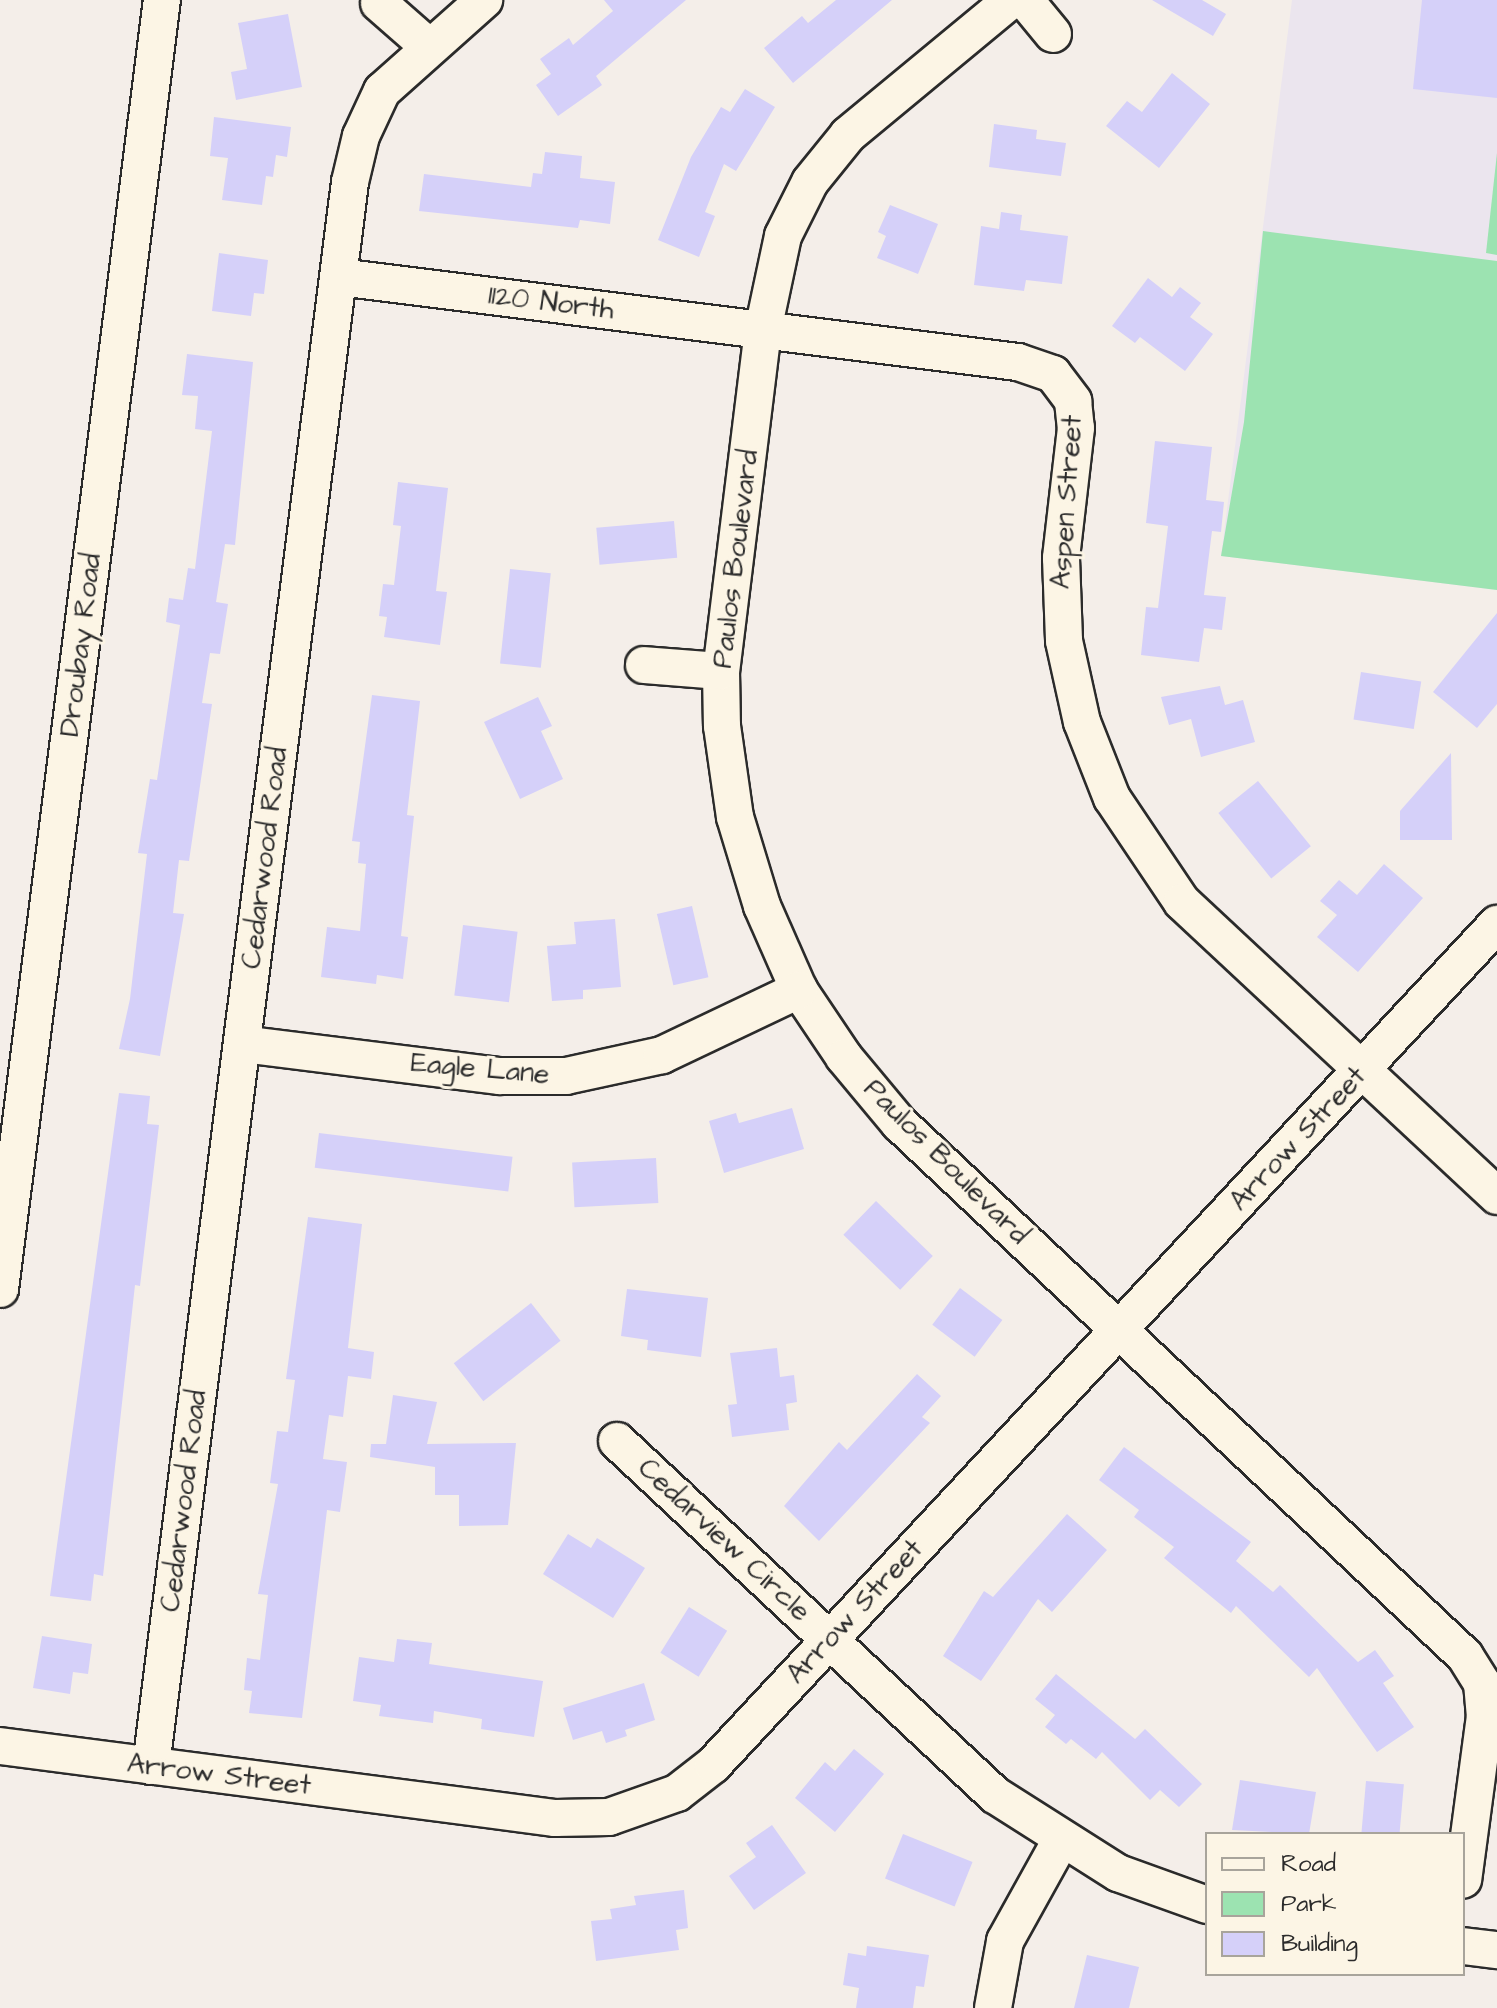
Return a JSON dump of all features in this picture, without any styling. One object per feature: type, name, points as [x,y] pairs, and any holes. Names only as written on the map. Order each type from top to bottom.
[{"type":"street","name":"Droubay Road","points":[[0,1289],[162,0]]},
{"type":"street","name":"Cedarwood Road","points":[[151,1766],[339,277],[361,136],[382,91],[428,46],[484,0]]},
{"type":"street","name":"Paulos Boulevard","points":[[1011,0],[871,115],[828,158],[783,236],[763,330],[721,671],[722,726],[735,817],[762,906],[799,990],[844,1057],[899,1123],[1465,1656],[1482,1683],[1485,1716],[1465,1865]]},
{"type":"street","points":[[1025,0],[1053,34]]},
{"type":"street","points":[[379,3],[428,46]]},
{"type":"street","name":"1120 North","points":[[339,277],[763,330]]},
{"type":"street","name":"Aspen Street","points":[[763,330],[1018,362],[1053,374],[1073,401],[1076,428],[1061,558],[1064,641],[1095,760],[1133,835],[1182,902],[1497,1196]]},
{"type":"street","points":[[644,665],[721,671]]},
{"type":"street","name":"Arrow Street","points":[[0,1746],[555,1818],[609,1817],[657,1803],[696,1780],[1497,924]]},
{"type":"street","name":"Eagle Lane","points":[[242,1044],[500,1076],[566,1076],[662,1055],[799,990]]},
{"type":"street","name":"Cedarview Circle","points":[[617,1441],[995,1795],[1061,1840],[1118,1873],[1205,1904]]},
{"type":"street","points":[[993,2008],[1005,1941],[1061,1840]]},
{"type":"street","points":[[1465,1946],[1497,1950]]},
{"type":"shaded area","points":[[1292,0],[1497,0],[1497,590],[1221,556]]},
{"type":"green space","points":[[1497,153],[1497,255],[1486,253]]},
{"type":"green space","points":[[1263,231],[1497,261],[1497,590],[1221,556],[1244,422]]},
{"type":"building","points":[[604,0],[686,0],[596,76],[602,85],[558,116],[536,85],[551,74],[540,59],[569,38],[573,45],[613,11]]},
{"type":"building","points":[[836,0],[892,0],[793,83],[764,48],[802,16],[808,23]]},
{"type":"building","points":[[1152,0],[1202,0],[1226,14],[1213,36]]},
{"type":"building","points":[[1422,0],[1497,0],[1497,98],[1413,89]]},
{"type":"building","points":[[288,14],[302,87],[236,100],[231,72],[247,69],[238,23]]},
{"type":"building","points":[[1172,73],[1210,104],[1159,168],[1106,126],[1127,101],[1142,112]]},
{"type":"building","points":[[745,89],[775,107],[736,171],[724,164],[705,212],[715,216],[699,257],[658,240],[691,157],[721,107],[730,112]]},
{"type":"building","points":[[214,117],[291,127],[287,157],[276,155],[273,177],[266,176],[262,205],[222,200],[228,158],[210,156]]},
{"type":"building","points":[[994,124],[1037,130],[1036,139],[1066,143],[1061,176],[989,167]]},
{"type":"building","points":[[545,152],[582,156],[580,178],[615,182],[610,224],[580,220],[578,228],[419,211],[424,174],[531,187],[533,173],[542,174]]},
{"type":"building","points":[[890,205],[938,224],[918,274],[877,258],[886,236],[878,232]]},
{"type":"building","points":[[1001,212],[1022,215],[1020,230],[1068,236],[1062,284],[1026,280],[1024,291],[974,285],[981,226],[999,229]]},
{"type":"building","points":[[219,253],[268,260],[264,294],[254,293],[251,316],[212,311]]},
{"type":"building","points":[[1148,278],[1172,297],[1180,287],[1201,303],[1190,317],[1213,334],[1185,371],[1140,337],[1135,343],[1112,326]]},
{"type":"building","points":[[187,354],[253,362],[235,545],[225,544],[216,602],[228,604],[220,654],[210,653],[202,703],[212,704],[189,861],[179,860],[173,913],[184,914],[160,1056],[119,1049],[130,999],[147,854],[138,853],[150,779],[157,780],[180,625],[166,622],[169,598],[183,600],[188,568],[195,569],[212,431],[195,429],[198,396],[182,395]]},
{"type":"building","points":[[1155,441],[1212,447],[1206,500],[1224,502],[1221,532],[1212,531],[1204,595],[1226,597],[1222,630],[1204,628],[1199,662],[1141,655],[1146,607],[1158,608],[1168,526],[1146,523]]},
{"type":"building","points":[[398,482],[448,488],[436,591],[447,592],[440,645],[384,637],[387,617],[379,616],[383,584],[394,585],[401,526],[393,525]]},
{"type":"building","points":[[674,521],[677,558],[600,565],[596,528]]},
{"type":"building","points":[[510,569],[551,573],[541,668],[500,663]]},
{"type":"building","points":[[1497,613],[1497,704],[1477,728],[1433,692]]},
{"type":"building","points":[[1361,672],[1421,682],[1414,729],[1353,719]]},
{"type":"building","points":[[1220,686],[1225,705],[1243,700],[1255,742],[1201,757],[1191,719],[1169,725],[1161,697]]},
{"type":"building","points":[[372,695],[420,701],[407,815],[414,816],[401,936],[408,937],[403,979],[377,975],[376,984],[321,977],[327,927],[360,931],[366,864],[358,863],[360,842],[352,841]]},
{"type":"building","points":[[538,697],[552,726],[541,731],[563,779],[520,799],[484,722]]},
{"type":"building","points":[[1451,753],[1452,840],[1400,840],[1400,811]]},
{"type":"building","points":[[1258,781],[1311,846],[1271,878],[1218,813]]},
{"type":"building","points":[[1384,864],[1423,898],[1358,972],[1317,937],[1337,915],[1320,901],[1339,880],[1357,895]]},
{"type":"building","points":[[692,906],[708,977],[673,985],[657,914]]},
{"type":"building","points":[[615,919],[621,987],[583,990],[583,999],[552,1001],[547,946],[576,944],[574,922]]},
{"type":"building","points":[[463,925],[518,932],[509,1002],[454,995]]},
{"type":"building","points":[[119,1093],[150,1096],[147,1124],[159,1125],[140,1286],[135,1285],[103,1576],[94,1574],[91,1601],[50,1596]]},
{"type":"building","points":[[792,1108],[804,1149],[724,1173],[709,1121],[736,1113],[739,1123]]},
{"type":"building","points":[[319,1133],[513,1157],[508,1192],[315,1168]]},
{"type":"building","points":[[656,1158],[658,1203],[574,1207],[572,1162]]},
{"type":"building","points":[[876,1201],[933,1256],[900,1290],[843,1235]]},
{"type":"building","points":[[308,1217],[362,1224],[348,1348],[374,1352],[371,1379],[348,1376],[343,1417],[329,1415],[323,1459],[347,1462],[340,1512],[327,1510],[302,1718],[249,1713],[252,1691],[244,1690],[247,1658],[260,1660],[268,1595],[258,1594],[278,1484],[270,1483],[277,1431],[288,1432],[295,1380],[286,1379]]},
{"type":"building","points":[[960,1288],[1002,1320],[975,1357],[932,1325]]},
{"type":"building","points":[[627,1289],[708,1298],[701,1357],[647,1350],[648,1340],[621,1336]]},
{"type":"building","points":[[531,1303],[561,1341],[483,1401],[454,1363]]},
{"type":"building","points":[[777,1348],[780,1377],[794,1375],[797,1402],[786,1404],[789,1430],[732,1437],[728,1405],[737,1404],[730,1353]]},
{"type":"building","points":[[917,1374],[941,1396],[922,1417],[930,1423],[819,1541],[784,1506],[839,1442],[847,1450]]},
{"type":"building","points":[[393,1395],[437,1402],[427,1444],[516,1443],[508,1525],[459,1526],[459,1495],[435,1495],[435,1467],[370,1457],[371,1444],[386,1444]]},
{"type":"building","points":[[1124,1447],[1251,1542],[1236,1561],[1273,1592],[1280,1585],[1358,1662],[1375,1650],[1394,1676],[1383,1683],[1414,1727],[1377,1752],[1317,1668],[1309,1677],[1236,1606],[1231,1613],[1164,1558],[1174,1547],[1134,1517],[1139,1510],[1099,1480]]},
{"type":"building","points":[[1067,1514],[1107,1550],[1052,1612],[1038,1599],[981,1681],[943,1656],[984,1591],[993,1597]]},
{"type":"building","points":[[568,1534],[591,1548],[597,1538],[645,1568],[613,1618],[543,1574]]},
{"type":"building","points":[[689,1607],[727,1631],[699,1677],[660,1653]]},
{"type":"building","points":[[42,1636],[92,1644],[88,1674],[73,1672],[70,1694],[33,1688]]},
{"type":"building","points":[[397,1639],[432,1643],[429,1664],[543,1681],[534,1737],[481,1729],[482,1719],[434,1711],[433,1723],[379,1716],[381,1705],[353,1701],[359,1657],[394,1662]]},
{"type":"building","points":[[1056,1674],[1135,1739],[1145,1729],[1202,1784],[1179,1807],[1160,1790],[1150,1800],[1102,1752],[1096,1759],[1071,1739],[1066,1744],[1045,1727],[1055,1715],[1035,1699]]},
{"type":"building","points":[[644,1683],[655,1720],[625,1730],[627,1736],[606,1743],[602,1731],[573,1740],[563,1708]]},
{"type":"building","points":[[854,1749],[884,1774],[835,1832],[795,1798],[825,1762],[835,1771]]},
{"type":"building","points":[[1240,1780],[1316,1792],[1309,1832],[1232,1830]]},
{"type":"building","points":[[1366,1781],[1404,1784],[1400,1832],[1362,1832]]},
{"type":"building","points":[[772,1825],[806,1873],[754,1910],[729,1876],[756,1857],[746,1843]]},
{"type":"building","points":[[903,1834],[973,1862],[955,1907],[885,1879]]},
{"type":"building","points":[[684,1890],[688,1928],[676,1930],[679,1950],[596,1961],[591,1921],[612,1919],[610,1909],[636,1905],[634,1896]]},
{"type":"building","points":[[867,1946],[929,1955],[924,1987],[916,1986],[913,2008],[856,2008],[859,1988],[843,1985],[848,1953],[866,1956]]},
{"type":"building","points":[[1087,1955],[1139,1967],[1129,2008],[1074,2008]]}]
